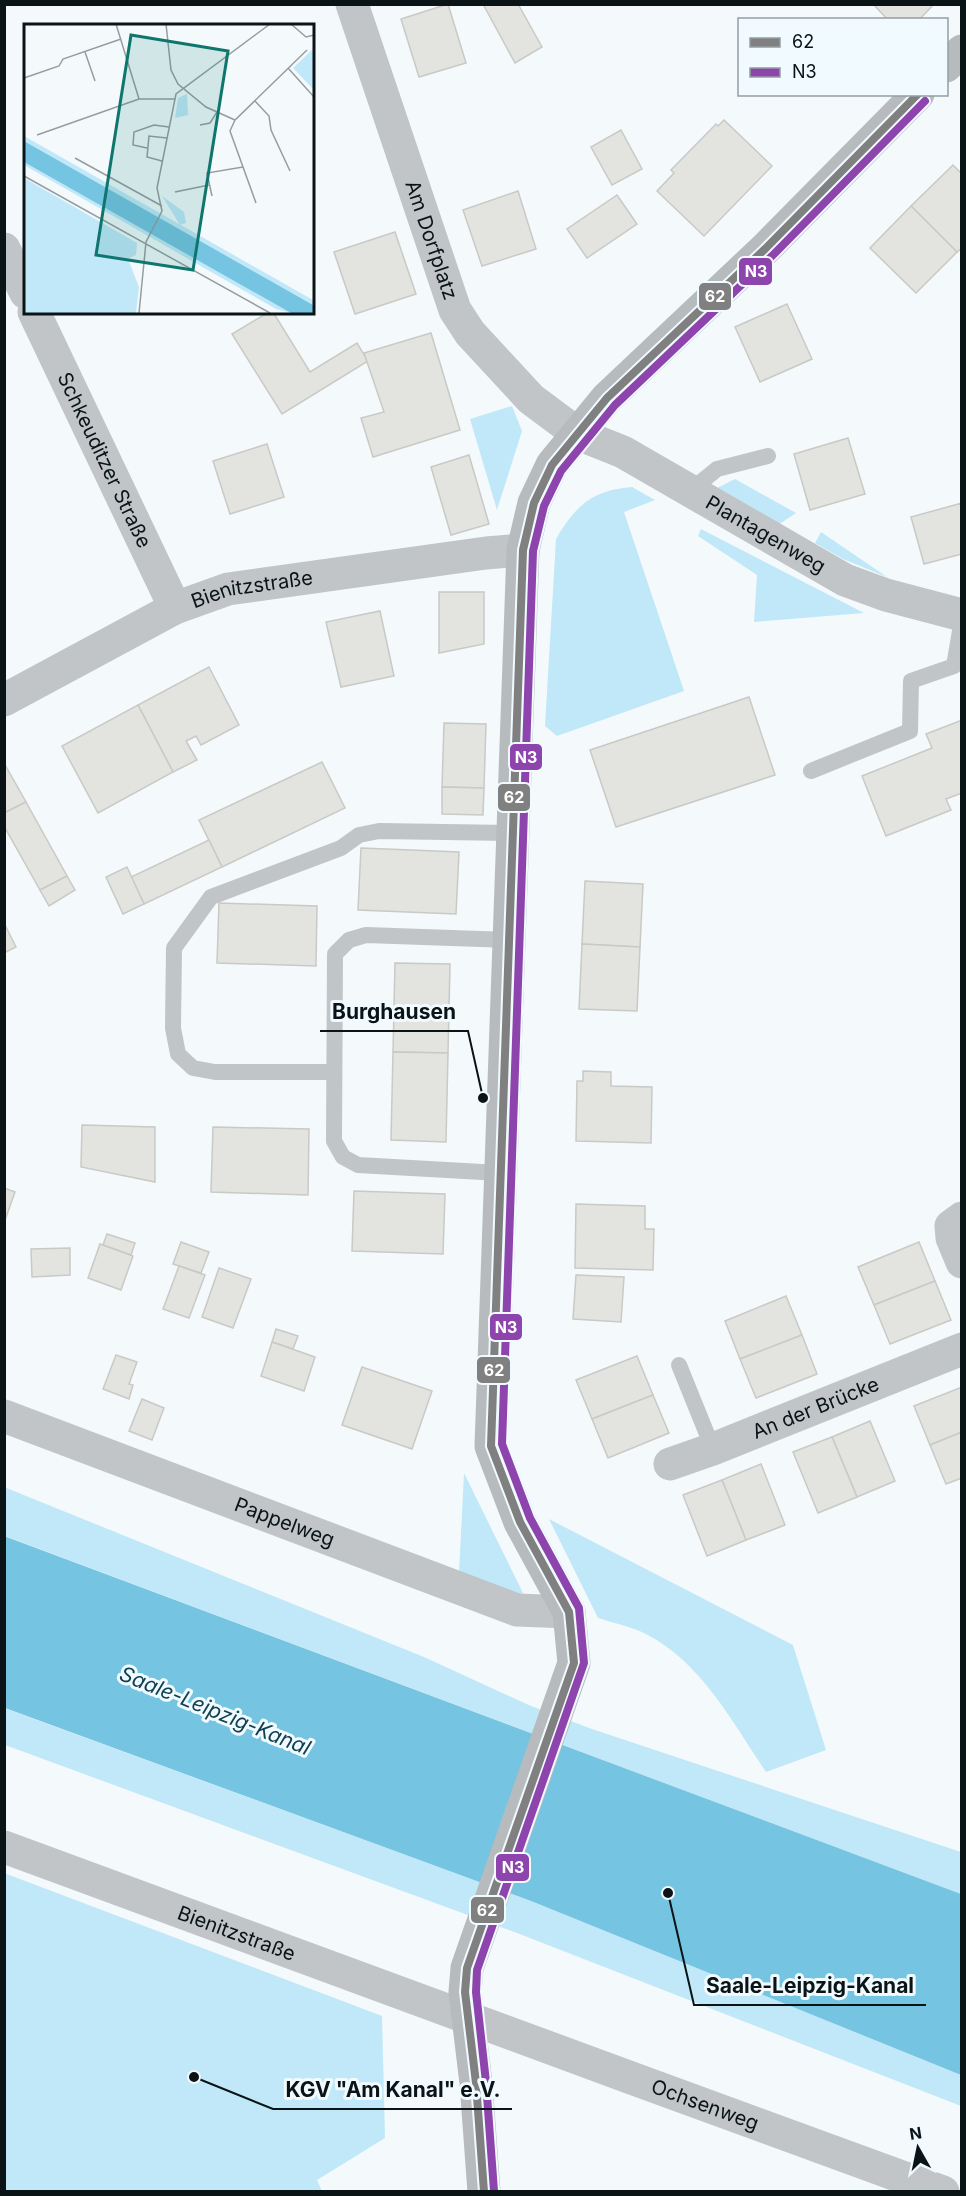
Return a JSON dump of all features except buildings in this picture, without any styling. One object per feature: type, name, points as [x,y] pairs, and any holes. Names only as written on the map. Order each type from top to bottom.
[{"type":"street","name":"Am Dorfplatz","points":[[352,4],[455,310],[470,333],[531,399],[578,434]]},
{"type":"street","points":[[948,64],[962,51]]},
{"type":"street","points":[[484,2192],[476,2083],[468,2018],[467,1968],[474,1941],[574,1663],[569,1612],[520,1522],[491,1446],[524,550],[534,502],[552,465],[607,398],[765,249],[916,96]]},
{"type":"street","points":[[4,249],[24,289]]},
{"type":"street","name":"Schkeuditzer Straße","points":[[35,314],[175,608]]},
{"type":"street","name":"Plantagenweg","points":[[578,434],[623,452],[845,580],[886,595],[962,617]]},
{"type":"street","name":"Bienitzstraße","points":[[4,700],[175,608],[228,589],[475,554],[524,550]]},
{"type":"street","points":[[962,1218],[951,1226],[952,1238],[962,1262]]},
{"type":"street","name":"An der Brücke","points":[[670,1464],[713,1449],[962,1349]]},
{"type":"street","name":"Pappelweg","points":[[4,1416],[517,1610],[569,1612]]},
{"type":"street","name":"Bienitzstraße","points":[[4,1847],[367,1983],[468,2018]]},
{"type":"street","name":"Ochsenweg","points":[[468,2018],[943,2192]]},
{"type":"lane","points":[[690,491],[717,469],[768,456]]},
{"type":"lane","points":[[811,771],[910,730],[911,681],[954,666],[962,617]]},
{"type":"lane","points":[[333,1072],[215,1072],[193,1068],[178,1054],[173,1028],[174,948],[180,936],[211,897],[340,848],[359,835],[380,831],[513,833]]},
{"type":"lane","points":[[500,1173],[358,1165],[343,1157],[334,1142],[335,954],[349,940],[366,935],[509,940]]},
{"type":"lane","points":[[679,1365],[713,1449]]},
{"type":"shaded area","points":[[512,406],[522,431],[497,510],[470,419]]},
{"type":"shaded area","points":[[735,479],[796,513],[778,525],[717,488]]},
{"type":"shaded area","points":[[632,487],[655,500],[624,512],[684,691],[557,736],[545,726],[556,539],[571,517],[587,501],[606,492]]},
{"type":"shaded area","points":[[701,529],[864,613],[754,622],[757,575],[698,536]]},
{"type":"shaded area","points":[[821,532],[887,577],[843,559],[815,543]]},
{"type":"shaded area","points":[[464,1473],[525,1597],[459,1573]]},
{"type":"shaded area","points":[[4,1487],[424,1657],[531,1706],[592,1729],[961,1852],[961,1894],[5,1536]]},
{"type":"shaded area","points":[[549,1519],[793,1645],[826,1750],[766,1772],[714,1695],[683,1660],[646,1634],[598,1618]]},
{"type":"shaded area","points":[[4,1708],[531,1901],[961,2075],[961,2106],[517,1933],[5,1745]]},
{"type":"shaded area","points":[[4,1873],[382,2016],[385,2138],[317,2180],[322,2191],[5,2191]]},
{"type":"water","points":[[4,1536],[961,1894],[961,2075],[531,1901],[5,1708]]},
{"type":"transit line","name":"62","points":[[484,2192],[476,2083],[465,1992],[467,1968],[574,1663],[569,1612],[520,1522],[491,1446],[523,550],[534,503],[552,465],[607,398],[765,249],[916,96]]},
{"type":"transit line","name":"N3","points":[[494,2191],[486,2082],[476,1992],[477,1970],[584,1663],[579,1608],[530,1518],[502,1444],[533,551],[544,506],[561,471],[615,405],[772,256],[925,101]]},
{"type":"place","name":"Burghausen","points":[[483,1098]]},
{"type":"place","name":"Saale-Leipzig-Kanal","points":[[668,1893]]},
{"type":"place","name":"KGV \"Am Kanal\" e.V.","points":[[194,2077]]}]
